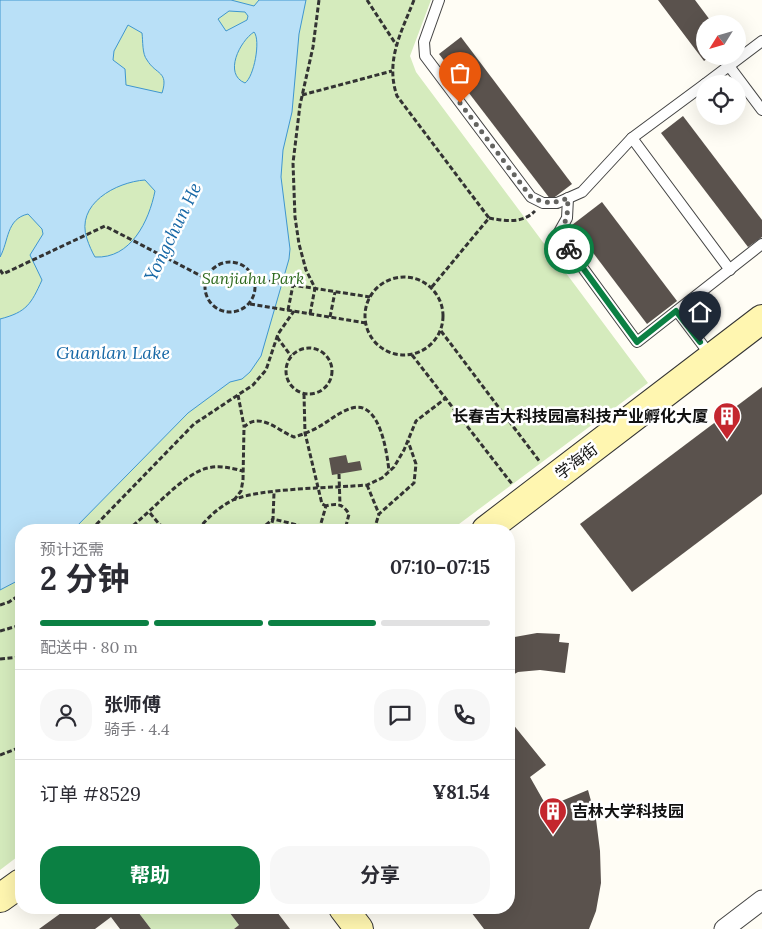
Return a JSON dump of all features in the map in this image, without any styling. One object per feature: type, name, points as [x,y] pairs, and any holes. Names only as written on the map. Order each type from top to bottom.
[{"type":"street","name":"学海街","points":[[494,524],[762,320]]},
{"type":"street","points":[[0,898],[15,887]]},
{"type":"street","points":[[724,929],[762,900]]},
{"type":"street","points":[[348,914],[359,929]]},
{"type":"lane","points":[[439,0],[424,42],[425,56],[531,197],[543,203],[557,203],[582,192],[632,138],[696,91]]},
{"type":"lane","points":[[717,75],[762,41]]},
{"type":"lane","points":[[729,66],[762,110]]},
{"type":"lane","points":[[632,138],[730,270]]},
{"type":"lane","points":[[568,198],[567,218],[558,234],[637,342],[762,244]]},
{"type":"lane","points":[[676,311],[712,357]]},
{"type":"path","points":[[310,314],[315,288],[306,270],[295,217],[293,163],[302,96],[313,47],[320,0]]},
{"type":"path","points":[[367,0],[397,46]]},
{"type":"path","points":[[414,0],[397,46],[392,71],[392,80],[397,96],[489,218],[513,222],[529,217],[543,203]]},
{"type":"path","points":[[302,96],[392,71]]},
{"type":"path","points":[[431,288],[489,218]]},
{"type":"path","points":[[0,270],[3,274],[104,226],[206,279]]},
{"type":"path","points":[[228,262],[243,266],[254,279],[254,296],[250,304],[235,312],[220,310],[214,307],[206,295],[206,279],[214,268],[228,262]]},
{"type":"path","points":[[400,277],[419,279],[431,288],[440,300],[443,310],[441,331],[428,348],[412,354],[398,354],[379,345],[372,337],[366,323],[366,307],[370,297],[382,284],[400,277]]},
{"type":"path","points":[[254,279],[370,297]]},
{"type":"path","points":[[288,310],[293,285]]},
{"type":"path","points":[[330,317],[335,292]]},
{"type":"path","points":[[250,304],[366,323]]},
{"type":"path","points":[[97,524],[194,424],[253,385],[266,370],[277,337],[294,311]]},
{"type":"path","points":[[441,331],[553,479]]},
{"type":"path","points":[[277,337],[290,356]]},
{"type":"path","points":[[309,347],[323,352],[331,363],[331,377],[329,383],[318,392],[304,394],[297,391],[287,378],[287,363],[290,356],[302,348],[309,347]]},
{"type":"path","points":[[412,354],[525,500]]},
{"type":"path","points":[[304,394],[305,433],[322,504],[326,506]]},
{"type":"path","points":[[234,500],[241,491],[243,471],[244,427],[238,395]]},
{"type":"path","points":[[204,524],[219,508],[234,500],[274,492],[367,485],[382,478],[389,471],[408,441],[416,421],[446,398]]},
{"type":"path","points":[[244,427],[249,422],[260,421],[273,424],[283,432],[294,437],[305,433],[342,412],[355,407],[363,408],[373,416],[380,429],[387,448],[389,471]]},
{"type":"path","points":[[376,524],[380,514],[414,483],[416,464],[408,441]]},
{"type":"path","points":[[135,524],[150,513],[174,488],[193,474],[207,468],[225,467],[243,471]]},
{"type":"path","points":[[339,474],[341,487],[340,505]]},
{"type":"path","points":[[367,485],[380,514]]},
{"type":"path","points":[[272,524],[274,492]]},
{"type":"path","points":[[326,506],[336,503],[345,508],[349,514],[348,524]]},
{"type":"path","points":[[321,524],[326,506]]},
{"type":"path","points":[[150,513],[159,524]]},
{"type":"path","points":[[267,524],[273,519]]},
{"type":"path","points":[[273,519],[294,524]]},
{"type":"path","points":[[0,605],[15,598]]},
{"type":"path","points":[[0,631],[15,627]]},
{"type":"path","points":[[0,659],[15,657]]},
{"type":"path","points":[[0,755],[15,749]]},
{"type":"green space","name":"Sanjiahu Park","points":[[0,0],[431,0],[410,56],[416,72],[648,383],[459,524],[15,524],[15,859],[0,870]]},
{"type":"green space","points":[[140,914],[231,914],[239,925],[234,929],[151,929]]},
{"type":"water","name":"Guanlan Lake","points":[[0,0],[231,0],[254,6],[259,0],[306,0],[299,34],[292,112],[283,150],[281,177],[290,249],[289,259],[261,356],[250,372],[242,379],[230,382],[188,413],[79,524],[15,524],[15,582],[0,590],[0,319],[16,313],[27,306],[42,280],[30,255],[43,234],[42,229],[28,214],[21,217],[9,231],[0,257]],"holes":[[[229,11],[245,12],[248,16],[247,20],[226,31],[218,19]],[[128,25],[142,33],[145,57],[163,77],[164,86],[162,93],[126,85],[125,69],[113,60],[114,51]],[[254,32],[257,42],[256,58],[251,74],[245,83],[238,79],[234,65],[239,50]],[[145,180],[155,191],[143,226],[128,245],[119,252],[108,256],[95,257],[87,239],[85,226],[87,215],[92,205],[111,190],[122,185]]]},
{"type":"building","points":[[658,0],[695,0],[706,15],[696,15],[696,50]]},
{"type":"building","points":[[461,37],[572,184],[551,200],[439,54]]},
{"type":"building","points":[[683,116],[762,220],[762,237],[748,247],[661,133]]},
{"type":"building","points":[[602,202],[677,301],[647,324],[572,225]]},
{"type":"building","name":"长春吉大科技园高科技产业孵化大厦","points":[[762,387],[762,494],[632,592],[580,524]]},
{"type":"building","points":[[346,455],[348,463],[360,461],[362,470],[332,475],[329,458]]},
{"type":"building","points":[[537,633],[560,634],[559,642],[569,643],[565,673],[540,670],[515,674],[515,637]]},
{"type":"building","name":"吉林大学科技园","points":[[515,727],[546,765],[530,777],[547,807],[588,790],[596,819],[601,883],[596,911],[589,929],[484,929],[473,914],[515,914]]},
{"type":"building","points":[[60,914],[140,914],[151,929],[120,929],[111,917],[95,929],[39,929]]},
{"type":"building","points":[[231,914],[279,914],[290,929],[234,929],[239,925]]},
{"type":"way so far","points":[[460,103],[531,197],[543,203],[557,203],[568,198],[567,218],[558,234],[569,249]]},
{"type":"place","name":"长春吉大科技园高科技产业孵化大厦","points":[[727,440]]},
{"type":"place","name":"吉林大学科技园","points":[[553,835]]},
{"type":"route","points":[[569,249],[637,342],[676,311],[700,342]]},
{"type":"water label","name":"Yongchun He","points":[[173,232]]}]
